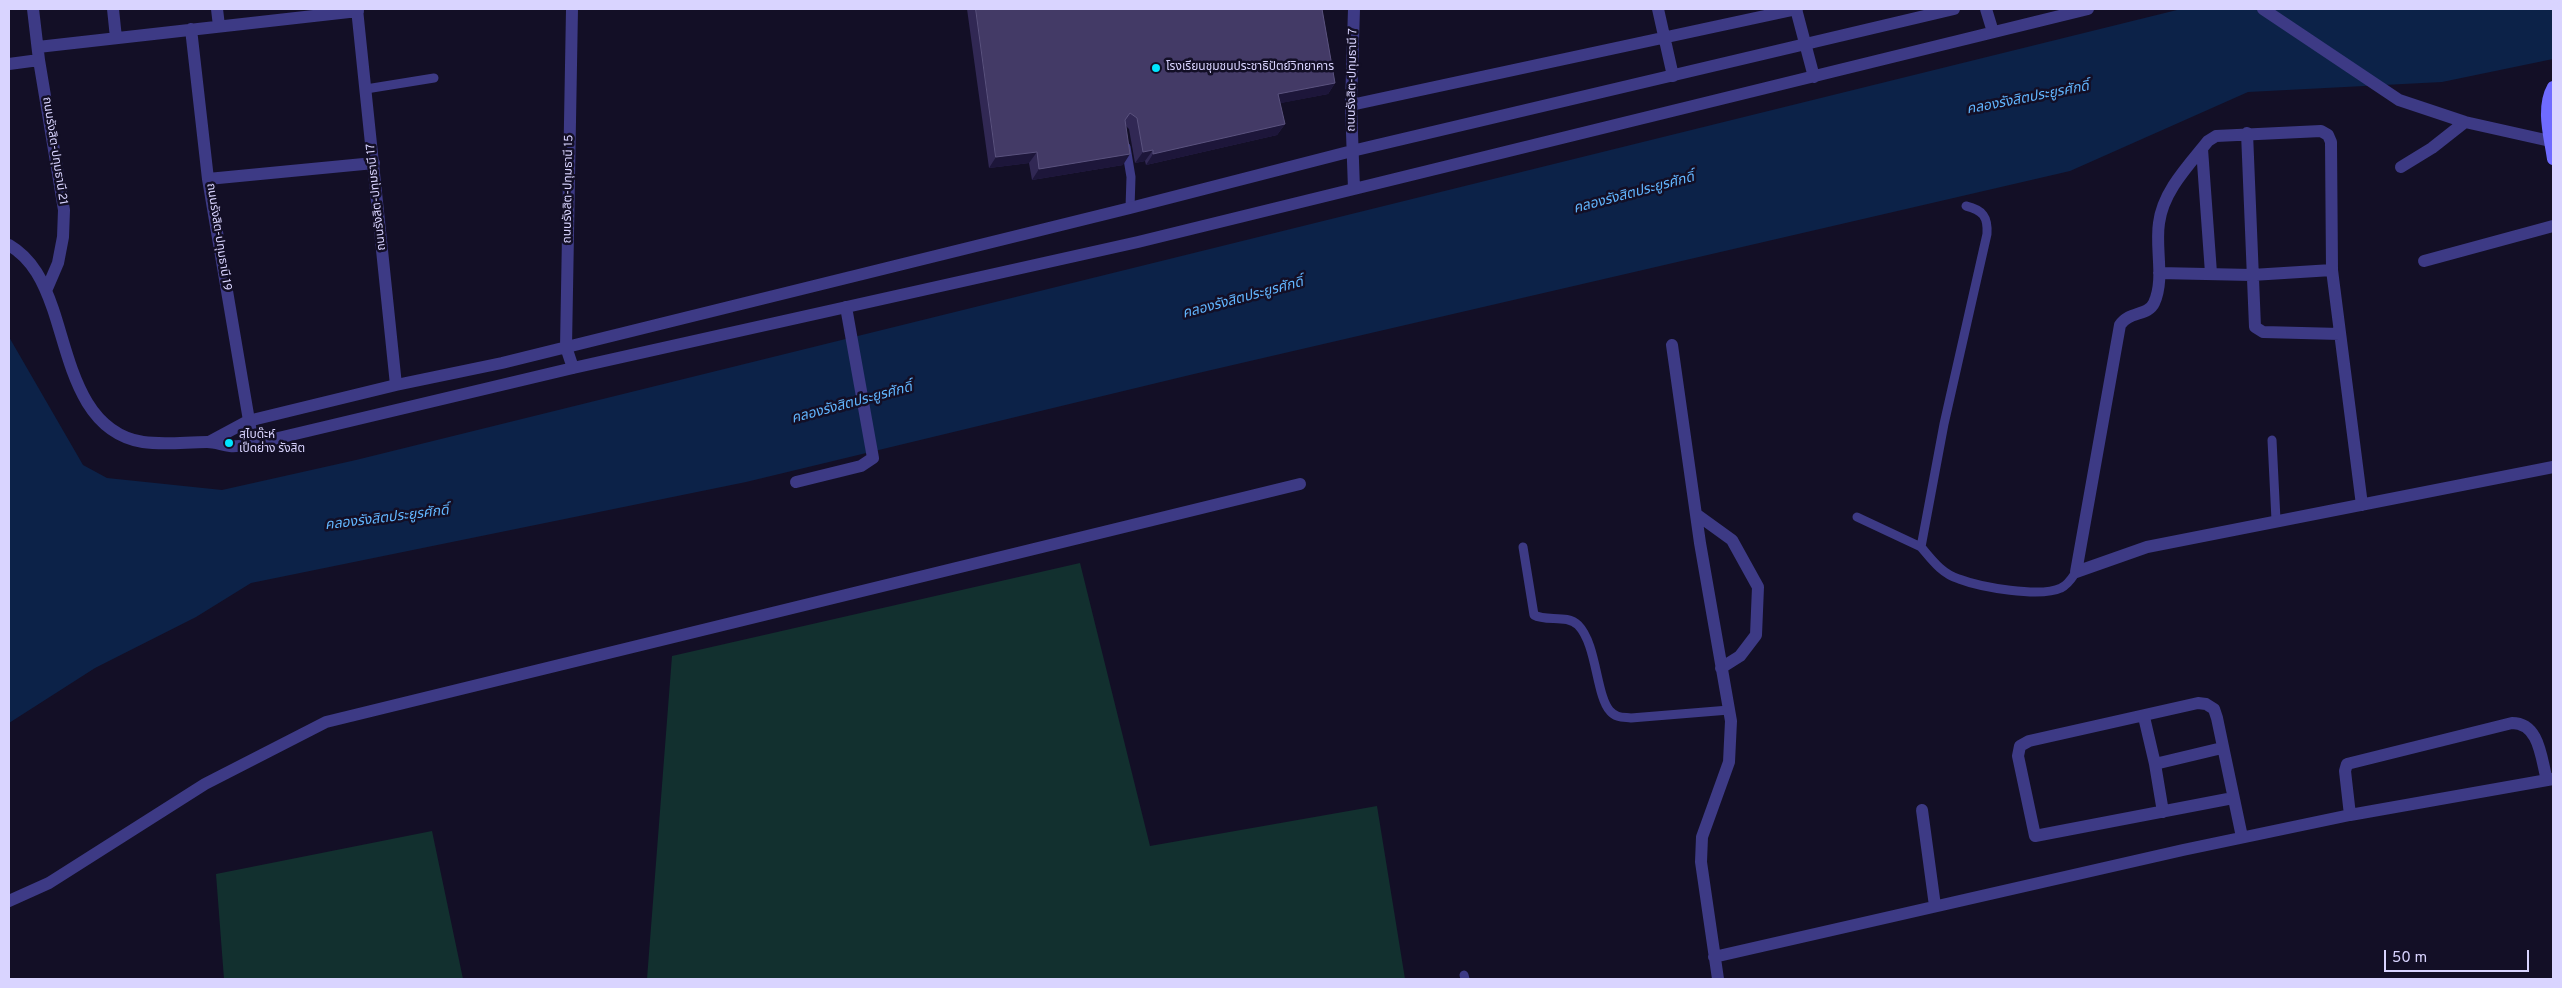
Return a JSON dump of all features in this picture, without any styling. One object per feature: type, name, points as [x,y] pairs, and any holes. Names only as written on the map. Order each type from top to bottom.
[{"type":"main road","points":[[2553,88],[2547,106],[2553,159]]},
{"type":"street","name":"ถนนรังสิต-ปทุมธานี 21","points":[[33,9],[39,60],[64,210],[63,237],[58,263],[46,291]]},
{"type":"street","points":[[113,9],[116,38]]},
{"type":"street","points":[[217,9],[219,26]]},
{"type":"street","name":"ถนนรังสิต-ปทุมธานี 15","points":[[572,9],[566,347],[573,368]]},
{"type":"street","name":"ถนนรังสิต-ปทุมธานี 7","points":[[1354,9],[1351,105],[1354,189]]},
{"type":"street","points":[[1658,9],[1673,76]]},
{"type":"street","points":[[1351,105],[1796,9],[1814,77]]},
{"type":"street","points":[[210,442],[248,421],[396,385],[566,347],[1130,208],[1352,150],[1954,9]]},
{"type":"street","points":[[1986,9],[1993,32]]},
{"type":"street","points":[[9,245],[24,255],[36,270],[46,291],[74,373],[88,405],[100,422],[115,433],[142,441],[174,444],[210,442],[231,446],[252,444],[573,368],[1138,242],[2088,9]]},
{"type":"street","points":[[2263,9],[2399,100],[2465,122],[2550,140]]},
{"type":"street","points":[[38,47],[358,10]]},
{"type":"street","name":"ถนนรังสิต-ปทุมธานี 17","points":[[358,10],[396,385]]},
{"type":"street","name":"ถนนรังสิต-ปทุมธานี 19","points":[[191,29],[208,178],[252,444]]},
{"type":"street","points":[[9,64],[39,60]]},
{"type":"street","points":[[2400,167],[2432,148],[2465,122]]},
{"type":"street","points":[[2362,505],[2332,270],[2331,142],[2328,135],[2321,130],[2216,136],[2208,141],[2163,205],[2158,242],[2159,273],[2153,306],[2147,311],[2125,318],[2120,325],[2076,572],[2147,547],[2276,520],[2362,505],[2553,467]]},
{"type":"street","points":[[2247,133],[2255,327],[2258,330],[2340,334]]},
{"type":"street","points":[[2202,149],[2211,273]]},
{"type":"street","points":[[208,178],[374,163]]},
{"type":"street","points":[[2424,261],[2553,226]]},
{"type":"street","points":[[2159,273],[2252,275],[2332,270]]},
{"type":"street","points":[[796,482],[868,464],[873,458],[846,307]]},
{"type":"street","points":[[1672,345],[1696,514],[1729,710],[1731,742],[1729,762],[1702,837],[1701,862],[1718,979]]},
{"type":"street","points":[[9,901],[49,883],[205,784],[326,722],[1300,484]]},
{"type":"street","points":[[1696,514],[1732,540],[1758,587],[1756,635],[1740,656],[1721,668]]},
{"type":"street","points":[[2234,798],[2035,836],[2018,756],[2020,746],[2029,741],[2198,703],[2206,704],[2214,709],[2222,748],[2234,798],[2242,837]]},
{"type":"street","points":[[2144,716],[2156,764],[2163,812]]},
{"type":"street","points":[[1714,957],[2242,837],[2350,815],[2550,780],[2535,735],[2525,725],[2512,723],[2347,764],[2344,771],[2350,815]]},
{"type":"street","points":[[2156,764],[2222,748]]},
{"type":"street","points":[[1922,810],[1935,906]]},
{"type":"lane","points":[[366,89],[434,78]]},
{"type":"lane","points":[[1124,139],[1131,177],[1130,208]]},
{"type":"lane","points":[[1921,547],[1944,424],[1986,234],[1987,223],[1983,213],[1977,208],[1966,206]]},
{"type":"lane","points":[[2272,440],[2276,520]]},
{"type":"lane","points":[[1857,517],[1921,547],[1937,566],[1958,579],[2024,592],[2060,589],[2068,584],[2076,572]]},
{"type":"lane","points":[[1524,547],[1534,615],[1541,619],[1569,620],[1577,624],[1593,658],[1609,711],[1618,717],[1631,718],[1729,710]]},
{"type":"green space","points":[[1080,563],[1150,846],[1377,806],[1405,979],[647,979],[672,656]]},
{"type":"green space","points":[[432,831],[463,979],[224,979],[216,874]]},
{"type":"water","name":"คลองรังสิตประยูรศักดิ์","points":[[2181,9],[2553,9],[2553,59],[2442,82],[2248,92],[2070,171],[1194,374],[746,482],[251,583],[196,617],[95,668],[9,723],[9,337],[83,465],[107,478],[222,490],[356,460]]},
{"type":"building","name":"โรงเรียนชุมชนประชาธิปัตย์วิทยาคาร","points":[[976,9],[1322,9],[1335,83],[1278,94],[1285,124],[1153,154],[1153,150],[1143,152],[1137,118],[1130,113],[1125,120],[1130,154],[1039,169],[1037,152],[996,157]]},
{"type":"place","name":"โรงเรียนชุมชนประชาธิปัตย์วิทยาคาร","points":[[1156,68]]},
{"type":"place","name":"สุไบด๊ะห์ เป็ดย่าง รังสิต","points":[[229,443]]}]
